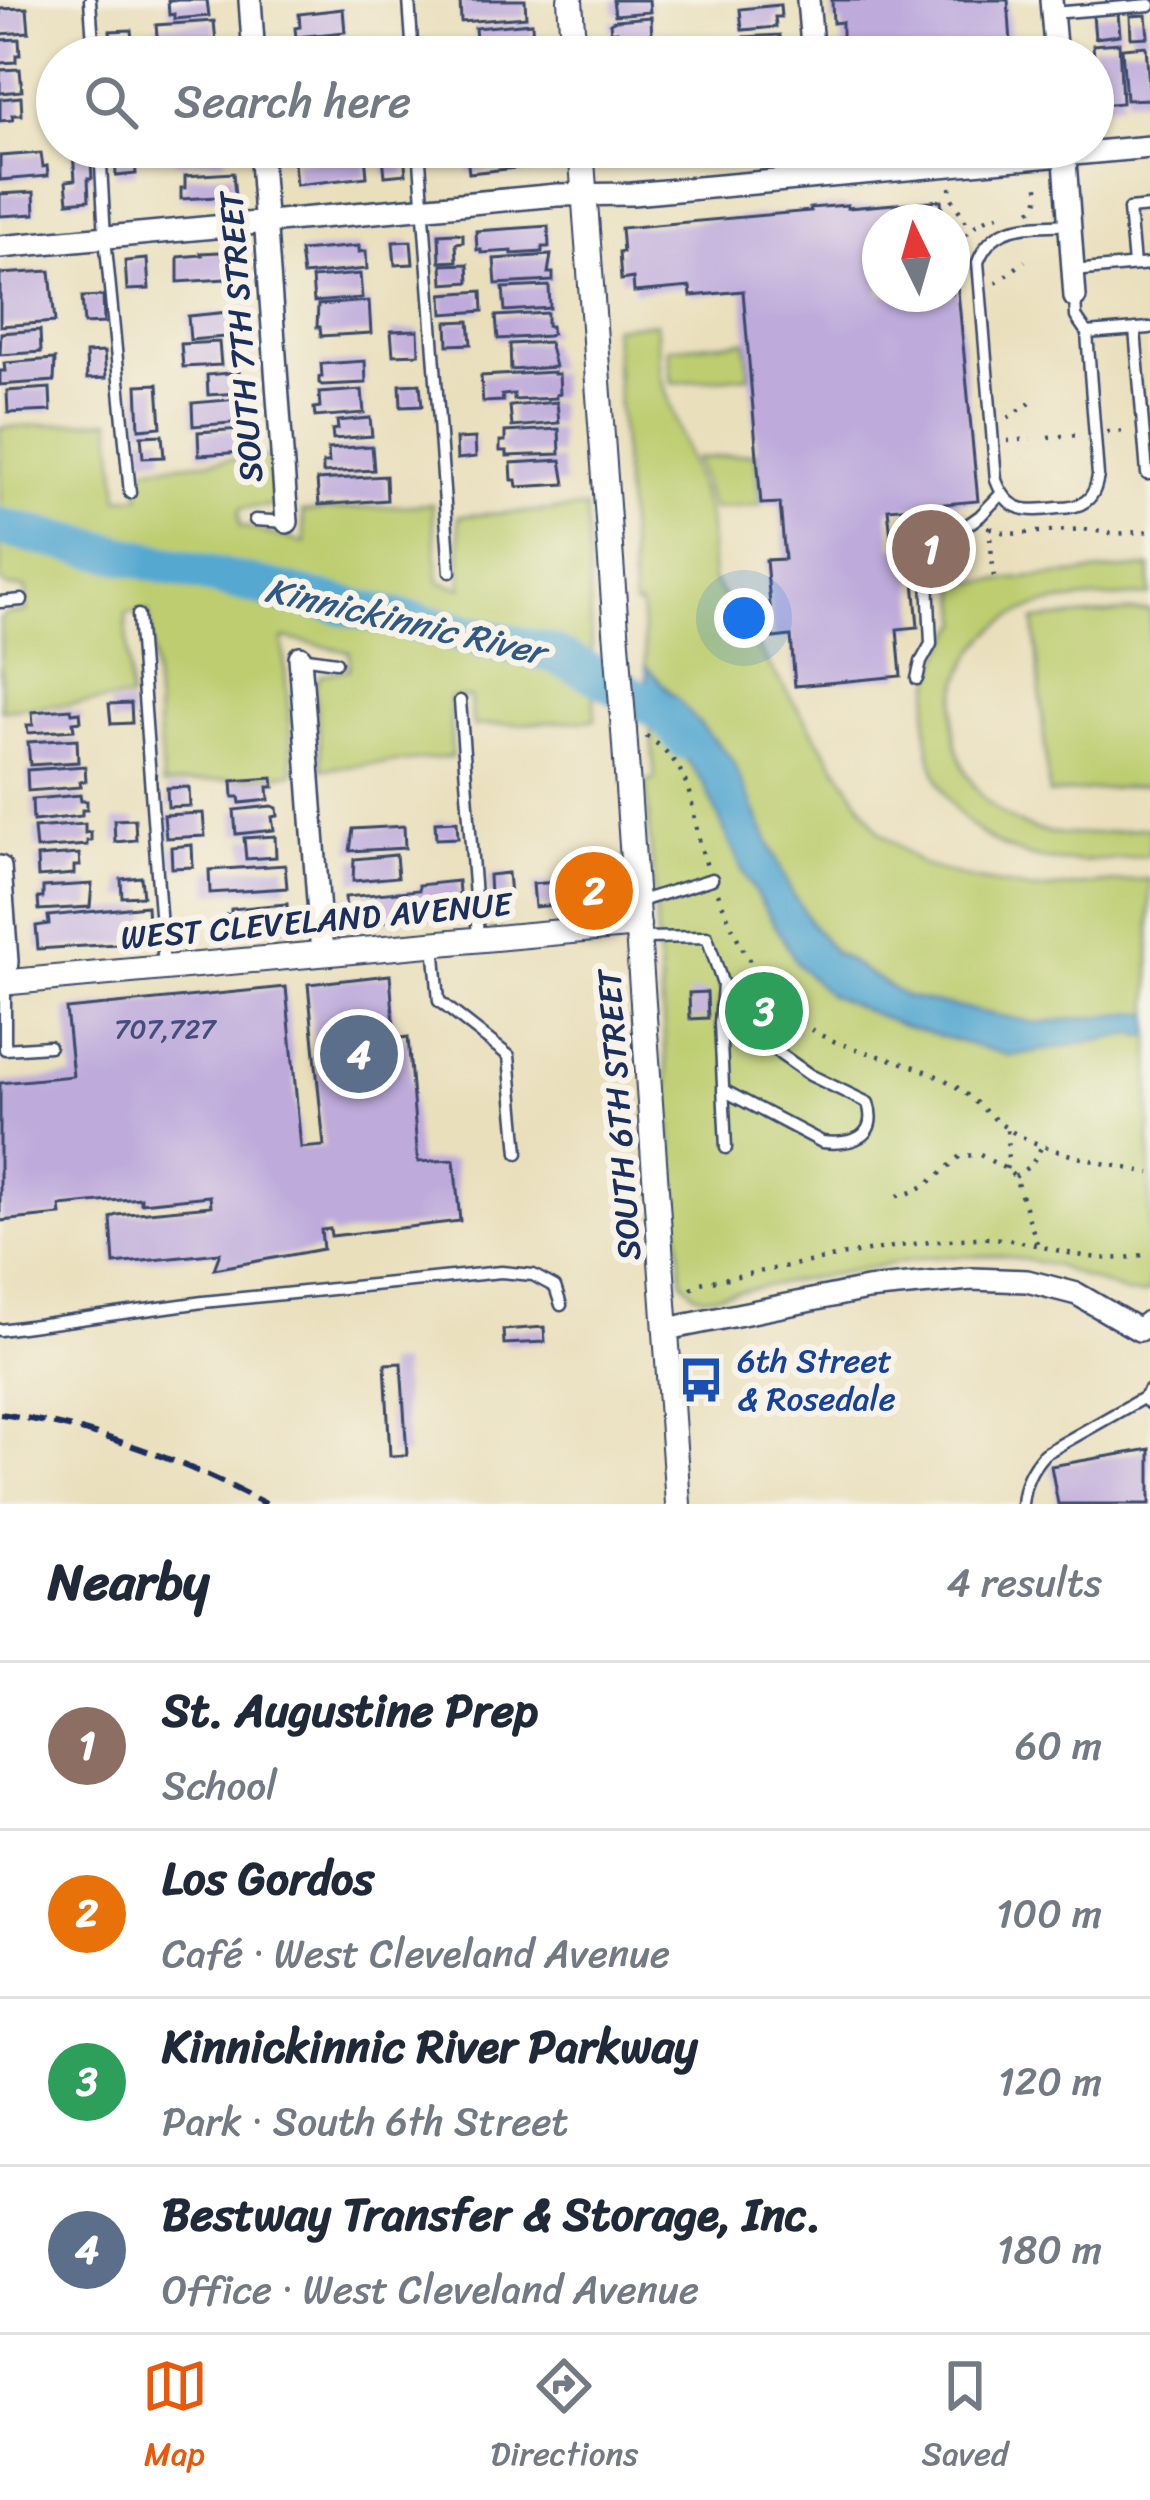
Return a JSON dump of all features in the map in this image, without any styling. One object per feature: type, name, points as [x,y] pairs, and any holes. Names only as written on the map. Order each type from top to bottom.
[{"type":"street","points":[[250,0],[253,36]]},
{"type":"street","points":[[570,0],[573,36]]},
{"type":"street","points":[[808,0],[811,36]]},
{"type":"street","points":[[1052,6],[1054,36]]},
{"type":"street","points":[[1114,149],[1150,147]]},
{"type":"street","name":"SOUTH 7TH STREET","points":[[262,168],[287,522]]},
{"type":"street","name":"SOUTH 6TH STREET","points":[[582,168],[616,630],[633,732],[638,921],[678,1504]]},
{"type":"street","points":[[820,168],[821,176]]},
{"type":"street","points":[[0,247],[899,168]]},
{"type":"street","points":[[1065,168],[1075,297]]},
{"type":"street","points":[[300,657],[322,954]]},
{"type":"street","points":[[0,867],[7,961],[3,983]]},
{"type":"street","name":"WEST CLEVELAND AVENUE","points":[[3,983],[638,921]]},
{"type":"street","points":[[667,1329],[867,1288],[972,1279],[1027,1281],[1077,1294],[1146,1330]]},
{"type":"lane","points":[[90,0],[93,36]]},
{"type":"lane","points":[[409,0],[411,36]]},
{"type":"lane","points":[[1052,6],[1150,4]]},
{"type":"lane","points":[[101,168],[130,493]]},
{"type":"lane","points":[[420,168],[450,572]]},
{"type":"lane","points":[[1134,265],[1129,209],[1150,207]]},
{"type":"lane","points":[[1069,224],[1004,230],[992,237],[979,262],[997,480],[1001,494],[1026,511],[1073,507],[1088,500],[1095,490],[1098,476],[1087,334],[1076,317],[1075,297]]},
{"type":"lane","points":[[1072,271],[1150,264]]},
{"type":"lane","points":[[1087,334],[1150,328]]},
{"type":"lane","points":[[1135,329],[1150,474]]},
{"type":"lane","points":[[917,680],[931,644],[928,579],[933,558],[946,540],[1001,494]]},
{"type":"lane","points":[[254,520],[287,522]]},
{"type":"lane","points":[[0,602],[22,600]]},
{"type":"lane","points":[[138,615],[164,968]]},
{"type":"lane","points":[[300,657],[336,662]]},
{"type":"lane","points":[[460,701],[478,940]]},
{"type":"lane","points":[[638,921],[712,879]]},
{"type":"lane","points":[[638,921],[707,937],[723,985],[780,1054],[810,1075],[868,1102],[870,1124],[864,1135],[852,1140],[822,1142],[722,1090]]},
{"type":"lane","points":[[434,944],[439,1000],[509,1056],[518,1153]]},
{"type":"lane","points":[[3,983],[3,1049],[49,1046]]},
{"type":"lane","points":[[723,985],[720,1023],[726,1148]]},
{"type":"lane","points":[[0,1330],[203,1302],[501,1272],[533,1275],[555,1287],[561,1305]]},
{"type":"lane","points":[[1022,1504],[1024,1484],[1044,1454],[1148,1397]]},
{"type":"path","points":[[950,187],[956,204]]},
{"type":"path","points":[[996,281],[1025,261]]},
{"type":"path","points":[[1008,418],[1036,399]]},
{"type":"path","points":[[1106,433],[1143,430]]},
{"type":"path","points":[[1048,437],[1084,434]]},
{"type":"path","points":[[1006,440],[1031,439]]},
{"type":"path","points":[[980,516],[990,528],[1009,534],[1150,531]]},
{"type":"path","points":[[990,528],[994,578]]},
{"type":"path","points":[[633,732],[658,744],[681,770],[694,802],[699,841],[726,914],[762,983],[779,1004],[812,1031],[946,1080],[1007,1127],[1043,1144],[1150,1173]]},
{"type":"path","points":[[1006,1169],[1007,1127]]},
{"type":"path","points":[[1016,1177],[1032,1164],[1043,1144]]},
{"type":"path","points":[[897,1196],[929,1183],[960,1156],[980,1156],[1016,1177],[1038,1246]]},
{"type":"path","points":[[691,1289],[700,1283],[929,1242],[983,1238],[1109,1261],[1150,1253]]},
{"type":"green space","points":[[656,323],[661,377],[709,517],[713,580],[879,831],[922,865],[971,879],[1035,890],[1150,879],[1150,1014],[1036,1023],[906,997],[834,951],[812,925],[790,889],[731,758],[646,666],[641,606],[634,606],[613,327]]},
{"type":"green space","points":[[746,341],[749,376],[672,383],[668,348]]},
{"type":"green space","points":[[111,420],[119,498],[140,496],[138,468],[269,456],[273,504],[242,508],[240,526],[305,543],[302,512],[432,504],[439,582],[462,588],[458,516],[586,508],[595,720],[473,726],[470,697],[449,698],[452,757],[322,769],[315,686],[321,675],[349,669],[350,652],[285,638],[293,773],[163,785],[149,611],[126,613],[130,699],[1,710],[0,618],[27,612],[26,588],[8,587],[0,581],[0,428]]},
{"type":"green space","points":[[755,453],[760,505],[712,509],[695,459]]},
{"type":"green space","points":[[1150,567],[1150,595],[1045,605],[1014,616],[986,638],[966,665],[956,696],[954,728],[960,759],[976,788],[999,811],[1031,828],[1060,834],[1150,827],[1150,855],[1059,861],[1029,856],[993,841],[964,819],[944,791],[931,759],[930,690],[961,622],[957,584]]},
{"type":"green space","points":[[1150,610],[1150,785],[1049,794],[1034,620]]},
{"type":"green space","points":[[650,722],[672,740],[703,782],[744,874],[903,1026],[1150,1037],[1150,1291],[1126,1293],[1055,1266],[1003,1255],[930,1257],[704,1297],[682,1281],[646,781],[655,780]]},
{"type":"water","points":[[646,666],[731,758],[790,889],[834,952],[906,997],[1036,1023],[1150,1014],[1150,1037],[1134,1034],[1011,1056],[903,1026],[829,995],[799,966],[744,874],[703,782],[672,740],[650,722]]},
{"type":"building","points":[[168,0],[207,0],[209,16],[174,19]]},
{"type":"building","points":[[460,0],[525,0],[526,17],[461,22]]},
{"type":"building","points":[[613,0],[649,0],[650,12],[615,15]]},
{"type":"building","points":[[832,0],[1008,0],[1011,36],[842,36],[842,22],[833,23]]},
{"type":"building","points":[[780,5],[776,27],[742,30],[740,9]]},
{"type":"building","points":[[27,8],[29,32],[0,34],[0,9]]},
{"type":"building","points":[[343,9],[345,32],[296,36],[299,14]]},
{"type":"building","points":[[1118,13],[1120,35],[1095,36],[1093,15]]},
{"type":"building","points":[[1146,15],[1148,37],[1131,38],[1130,16]]},
{"type":"building","points":[[651,17],[652,36],[617,36],[610,23]]},
{"type":"building","points":[[214,21],[215,36],[157,36],[156,25]]},
{"type":"building","points":[[532,23],[533,36],[476,36],[475,28]]},
{"type":"building","points":[[131,30],[132,36],[110,36],[110,31]]},
{"type":"building","points":[[19,39],[16,62],[0,63],[0,40]]},
{"type":"building","points":[[1114,43],[1119,43],[1122,103],[1114,104]]},
{"type":"building","points":[[1146,46],[1150,99],[1126,100],[1122,48]]},
{"type":"building","points":[[20,69],[22,91],[0,93],[0,70]]},
{"type":"building","points":[[21,97],[22,115],[0,121],[0,99]]},
{"type":"building","points":[[36,153],[36,168],[47,168],[48,176],[0,180],[0,156]]},
{"type":"building","points":[[74,168],[91,168],[89,200],[68,202],[66,181],[75,180]]},
{"type":"building","points":[[116,168],[136,168],[136,174],[116,176]]},
{"type":"building","points":[[295,168],[366,168],[367,177],[296,185]]},
{"type":"building","points":[[384,168],[405,168],[406,174],[385,176]]},
{"type":"building","points":[[468,168],[516,168],[469,173]]},
{"type":"building","points":[[233,173],[235,196],[181,199],[185,176]]},
{"type":"building","points":[[34,192],[35,214],[0,216],[0,194]]},
{"type":"building","points":[[941,200],[941,204],[894,204]]},
{"type":"building","points":[[862,207],[862,312],[960,312],[978,501],[888,509],[892,547],[911,546],[918,627],[897,629],[901,676],[795,686],[791,636],[773,638],[766,560],[785,559],[780,503],[761,504],[743,291],[691,296],[690,287],[634,292],[633,278],[621,280],[621,228]]},
{"type":"building","points":[[548,226],[549,247],[542,247],[542,252],[477,250],[476,231]]},
{"type":"building","points":[[439,234],[463,234],[463,242],[456,243],[457,261],[440,262]]},
{"type":"building","points":[[411,241],[413,264],[395,265],[393,242]]},
{"type":"building","points":[[359,246],[359,252],[366,251],[367,269],[303,275],[300,251]]},
{"type":"building","points":[[240,251],[242,278],[178,282],[178,257]]},
{"type":"building","points":[[551,255],[548,273],[553,273],[553,281],[496,284],[494,259]]},
{"type":"building","points":[[147,259],[149,289],[127,290],[125,261]]},
{"type":"building","points":[[468,264],[469,282],[443,284],[442,265]]},
{"type":"building","points":[[50,271],[55,322],[0,326],[0,274]]},
{"type":"building","points":[[360,274],[362,298],[314,302],[312,278]]},
{"type":"building","points":[[549,286],[550,308],[505,311],[503,288]]},
{"type":"building","points":[[482,291],[483,311],[443,314],[442,294]]},
{"type":"building","points":[[103,296],[104,323],[84,324],[82,297]]},
{"type":"building","points":[[369,301],[371,333],[321,336],[318,305]]},
{"type":"building","points":[[229,312],[236,336],[190,340],[188,316]]},
{"type":"building","points":[[547,313],[552,334],[498,339],[496,316]]},
{"type":"building","points":[[469,321],[471,344],[448,345],[447,322]]},
{"type":"building","points":[[40,330],[41,352],[0,355],[1,333]]},
{"type":"building","points":[[418,330],[419,354],[393,355],[391,331]]},
{"type":"building","points":[[219,342],[221,365],[183,367],[181,344]]},
{"type":"building","points":[[549,342],[555,367],[511,370],[510,344]]},
{"type":"building","points":[[104,352],[106,378],[87,379],[86,353]]},
{"type":"building","points":[[55,359],[54,381],[0,385],[4,363]]},
{"type":"building","points":[[365,361],[366,383],[319,383],[321,364]]},
{"type":"building","points":[[239,372],[240,393],[208,395],[207,375]]},
{"type":"building","points":[[559,374],[556,398],[514,400],[514,394],[502,395],[503,401],[483,402],[481,376]]},
{"type":"building","points":[[158,384],[161,427],[139,429],[137,385]]},
{"type":"building","points":[[420,384],[422,406],[401,407],[400,385]]},
{"type":"building","points":[[50,388],[51,411],[8,413],[7,391]]},
{"type":"building","points":[[362,390],[364,413],[315,417],[319,393]]},
{"type":"building","points":[[239,399],[244,422],[193,426],[192,403]]},
{"type":"building","points":[[557,402],[559,423],[512,427],[510,406]]},
{"type":"building","points":[[370,418],[372,436],[333,439],[337,421]]},
{"type":"building","points":[[242,429],[244,452],[199,455],[198,432]]},
{"type":"building","points":[[559,429],[560,454],[507,456],[507,451],[500,451],[505,432]]},
{"type":"building","points":[[162,435],[164,457],[143,458],[141,436]]},
{"type":"building","points":[[475,438],[476,457],[457,459],[456,439]]},
{"type":"building","points":[[372,446],[374,470],[323,473],[323,463],[329,463],[328,449]]},
{"type":"building","points":[[561,460],[565,484],[517,487],[512,480],[511,463]]},
{"type":"building","points":[[386,476],[387,500],[319,505],[317,480]]},
{"type":"building","points":[[131,703],[132,723],[111,724],[109,704]]},
{"type":"building","points":[[32,712],[80,712],[81,721],[73,722],[74,730],[28,733]]},
{"type":"building","points":[[77,739],[78,762],[30,765],[28,742]]},
{"type":"building","points":[[85,766],[86,781],[80,782],[81,787],[28,791],[27,770]]},
{"type":"building","points":[[273,778],[269,800],[240,803],[239,797],[233,797],[232,781]]},
{"type":"building","points":[[189,787],[190,806],[168,807],[167,788]]},
{"type":"building","points":[[80,795],[81,801],[87,801],[82,816],[33,821],[32,799]]},
{"type":"building","points":[[272,806],[278,816],[272,817],[274,830],[236,834],[234,810]]},
{"type":"building","points":[[203,813],[205,836],[166,838],[164,815]]},
{"type":"building","points":[[135,819],[136,840],[115,842],[114,820]]},
{"type":"building","points":[[457,821],[458,838],[436,839],[435,822]]},
{"type":"building","points":[[85,824],[85,833],[91,832],[87,845],[36,849],[34,828]]},
{"type":"building","points":[[404,826],[405,848],[350,851],[353,829]]},
{"type":"building","points":[[275,836],[276,857],[246,859],[244,838]]},
{"type":"building","points":[[192,845],[193,867],[172,868],[171,847]]},
{"type":"building","points":[[79,854],[80,866],[74,866],[74,874],[38,877],[37,857]]},
{"type":"building","points":[[396,855],[398,877],[353,881],[354,859]]},
{"type":"building","points":[[285,865],[287,888],[210,893],[209,870]]},
{"type":"building","points":[[589,866],[590,878],[602,877],[605,901],[535,907],[533,884],[571,881],[569,867]]},
{"type":"building","points":[[508,873],[510,895],[490,896],[489,875]]},
{"type":"building","points":[[141,877],[143,896],[122,897],[121,879]]},
{"type":"building","points":[[458,881],[461,914],[347,925],[345,897]]},
{"type":"building","points":[[92,884],[90,907],[39,910],[43,887]]},
{"type":"building","points":[[287,904],[289,929],[227,931],[226,915],[231,909]]},
{"type":"building","points":[[147,906],[149,942],[38,949],[36,926],[49,924],[48,916]]},
{"type":"building","points":[[390,975],[395,1039],[408,1037],[418,1162],[454,1160],[460,1221],[331,1236],[330,1229],[321,1230],[323,1249],[214,1269],[220,1253],[114,1264],[111,1218],[211,1206],[210,1196],[60,1206],[61,1215],[0,1221],[0,1083],[73,1076],[66,1009],[286,987],[301,1148],[324,1146],[308,984]]},
{"type":"building","points":[[707,992],[708,1018],[690,1019],[689,993]]},
{"type":"building","points":[[544,1327],[545,1342],[504,1344],[503,1330]]},
{"type":"building","points":[[401,1363],[407,1455],[390,1456],[385,1364]]},
{"type":"building","points":[[1150,1449],[1150,1504],[1058,1504],[1051,1466]]},
{"type":"waterway","name":"Kinnickinnic River","points":[[0,527],[551,653],[664,714],[685,740]]},
{"type":"railway","points":[[0,1414],[137,1447],[266,1504]]},
{"type":"place","name":"St. Augustine Prep","points":[[931,549]]},
{"type":"place","name":"Los Gordos","points":[[594,891]]},
{"type":"place","name":"Kinnickinnic River Parkway","points":[[764,1011]]},
{"type":"place","name":"Bestway Transfer & Storage, Inc.","points":[[359,1054]]},
{"type":"place","name":"6th Street & Rosedale","points":[[701,1380]]}]
